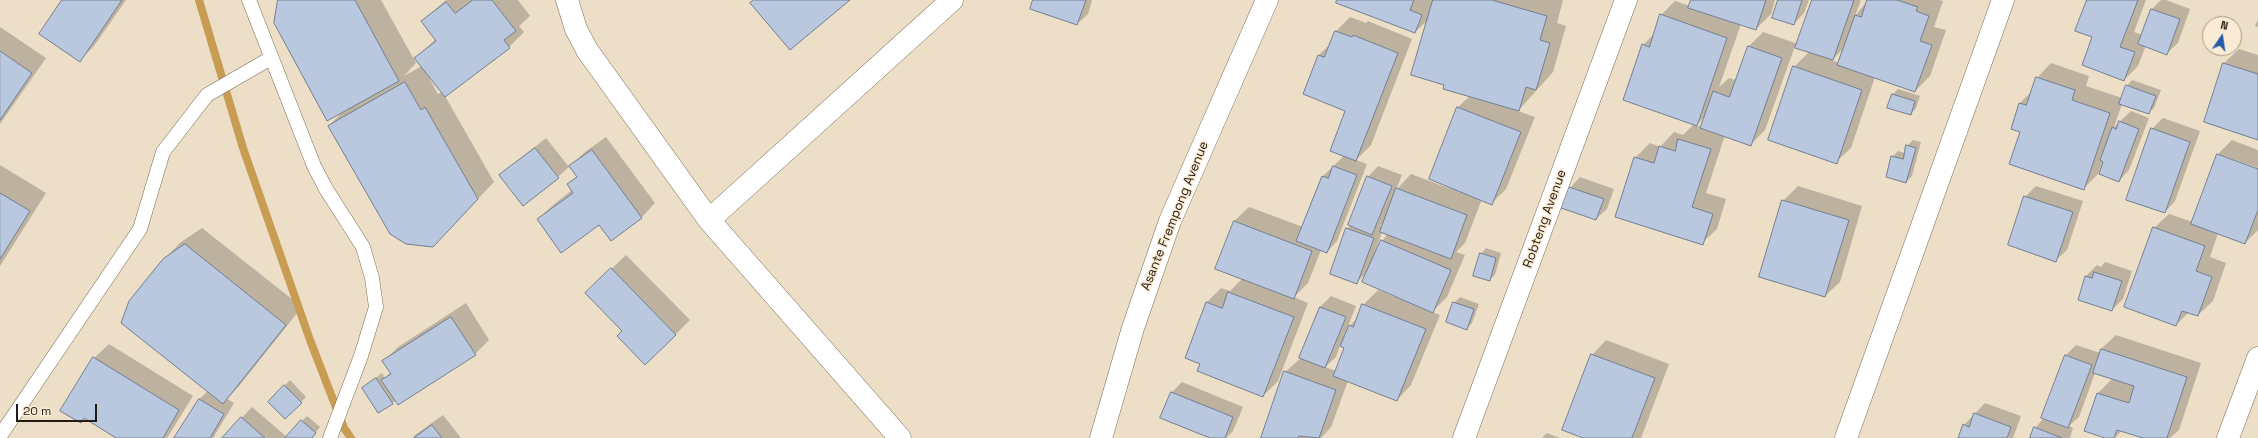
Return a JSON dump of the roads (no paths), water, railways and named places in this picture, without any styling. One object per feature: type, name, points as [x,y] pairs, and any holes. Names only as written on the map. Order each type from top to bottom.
[{"type":"street","points":[[567,0],[576,29],[587,50],[709,220],[900,438]]},
{"type":"street","points":[[709,220],[952,0]]},
{"type":"street","name":"Asante Frempong Avenue","points":[[1101,438],[1133,328],[1170,221],[1268,0]]},
{"type":"street","name":"Robteng Avenue","points":[[1464,438],[1626,0]]},
{"type":"street","points":[[1846,438],[2003,0]]},
{"type":"street","points":[[2228,438],[2258,358]]},
{"type":"lane","points":[[249,0],[314,166],[326,190],[363,247],[372,278],[376,307],[361,356],[330,438]]},
{"type":"lane","points":[[0,436],[140,229],[163,152],[207,95],[271,58]]},
{"type":"waterway","points":[[199,0],[243,148],[310,340],[344,428],[351,438]]}]
